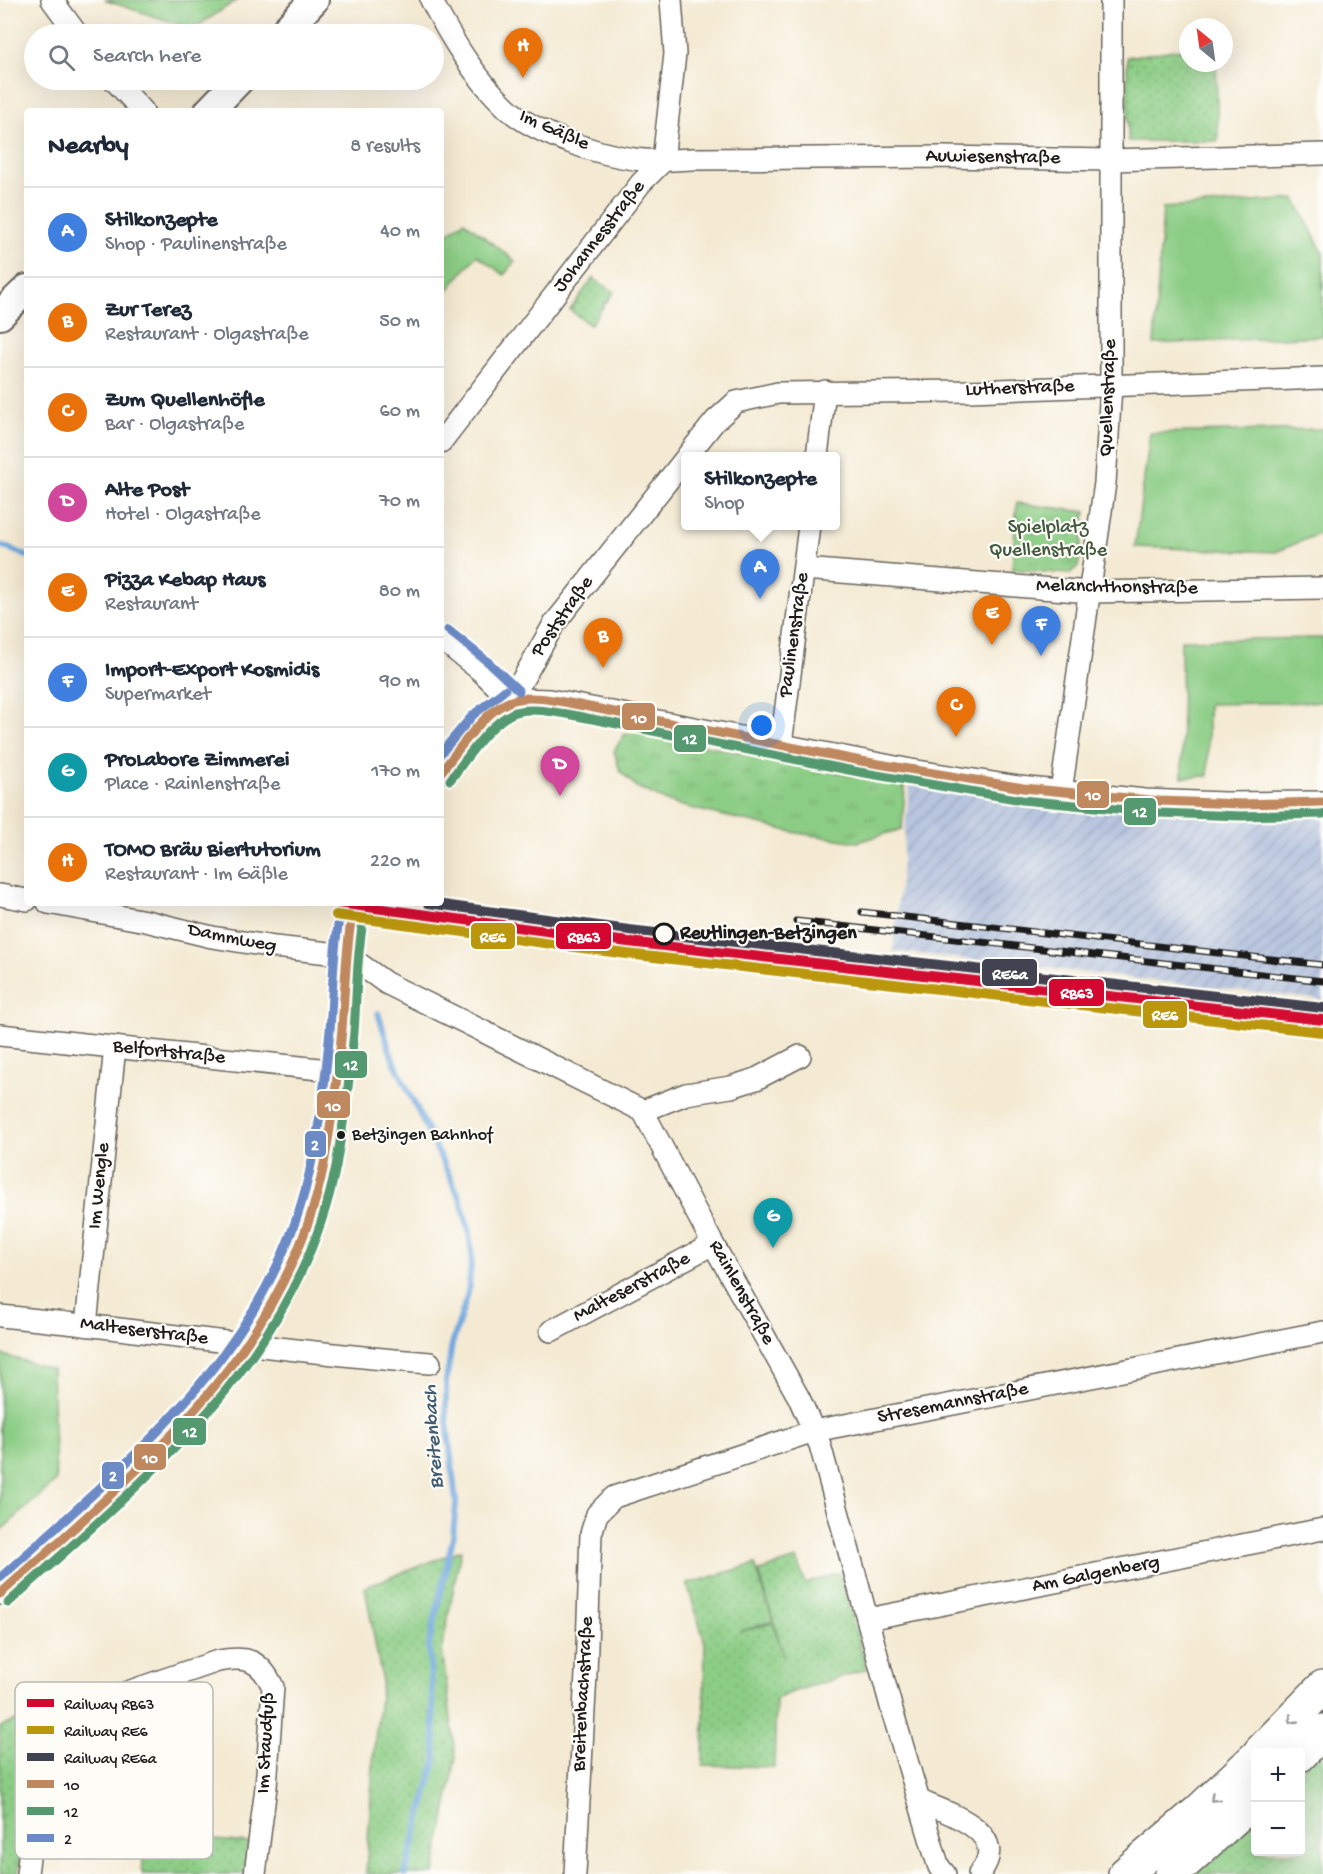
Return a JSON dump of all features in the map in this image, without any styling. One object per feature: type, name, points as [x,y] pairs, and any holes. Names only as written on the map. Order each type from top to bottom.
[{"type":"highway","points":[[1264,1748],[1323,1687]]},
{"type":"highway","points":[[1305,1750],[1323,1731]]},
{"type":"highway","points":[[1125,1874],[1200,1811],[1251,1762]]},
{"type":"highway","points":[[1172,1874],[1253,1802]]},
{"type":"street","points":[[52,0],[70,24]]},
{"type":"street","points":[[291,24],[314,0]]},
{"type":"street","name":"Im Gäßle","points":[[431,0],[444,24]]},
{"type":"street","points":[[663,161],[675,54],[671,0]]},
{"type":"street","name":"Quellenstraße","points":[[1061,792],[1105,483],[1111,386],[1111,0]]},
{"type":"street","name":"Im Gäßle","points":[[444,24],[459,52],[475,74],[510,111],[548,133],[587,148],[641,160],[663,161]]},
{"type":"street","points":[[124,90],[141,108]]},
{"type":"street","points":[[212,108],[229,90]]},
{"type":"street","name":"Auwiesenstraße","points":[[663,161],[944,157],[1110,160],[1323,154]]},
{"type":"street","name":"Johannesstraße","points":[[444,438],[641,183],[663,161]]},
{"type":"street","name":"Lutherstraße","points":[[825,391],[969,392],[1323,378]]},
{"type":"street","points":[[818,452],[825,391]]},
{"type":"street","name":"Poststraße","points":[[691,452],[715,421],[736,402],[778,393],[825,391]]},
{"type":"street","name":"Poststraße","points":[[444,768],[483,722],[511,700],[560,616],[681,464]]},
{"type":"street","name":"Paulinenstraße","points":[[781,745],[808,530]]},
{"type":"street","name":"Melanchthonstraße","points":[[804,569],[1090,592],[1323,588]]},
{"type":"street","points":[[444,641],[481,671],[511,700],[550,700],[940,775],[1061,792],[1185,802],[1323,802]]},
{"type":"street","points":[[0,896],[24,900]]},
{"type":"street","name":"Dammweg","points":[[64,906],[146,921],[212,937],[347,955]]},
{"type":"street","points":[[0,1594],[165,1442],[215,1389],[248,1344],[288,1275],[306,1231],[319,1187],[338,1071],[347,955],[354,906]]},
{"type":"street","points":[[347,955],[386,983],[643,1111],[686,1094],[731,1087],[756,1079],[800,1056]]},
{"type":"street","name":"Belfortstraße","points":[[0,1035],[338,1071]]},
{"type":"street","name":"Im Wengle","points":[[86,1325],[115,1047]]},
{"type":"street","name":"Rainlenstraße","points":[[643,1111],[713,1244],[799,1398],[814,1431],[939,1867],[945,1874]]},
{"type":"street","name":"Malteserstraße","points":[[551,1331],[713,1244]]},
{"type":"street","name":"Malteserstraße","points":[[0,1317],[86,1325],[328,1355],[430,1364]]},
{"type":"street","name":"Stresemannstraße","points":[[597,1514],[614,1497],[632,1490],[814,1431],[1323,1332]]},
{"type":"street","name":"Breitenbachstraße","points":[[575,1874],[591,1534],[597,1514]]},
{"type":"street","name":"Am Galgenberg","points":[[868,1619],[1323,1529]]},
{"type":"street","name":"Im Staudfuß","points":[[157,1682],[218,1661],[232,1659],[248,1659],[267,1675],[273,1687],[266,1787],[255,1874]]},
{"type":"street","points":[[920,1801],[960,1819],[983,1835],[989,1846],[990,1857],[979,1874]]},
{"type":"street","name":"Im Staudfuß","points":[[27,1874],[29,1859]]},
{"type":"shaded area","points":[[911,770],[960,778],[1323,802],[1323,1000],[893,951]]},
{"type":"green space","points":[[104,0],[237,0],[201,24],[178,24]]},
{"type":"green space","points":[[1179,49],[1179,72],[1216,72],[1218,141],[1128,141],[1127,57]]},
{"type":"green space","points":[[1295,199],[1323,253],[1323,336],[1154,344],[1163,208]]},
{"type":"green space","points":[[464,221],[515,261],[504,275],[477,255],[444,294],[444,234],[446,235]]},
{"type":"green space","points":[[593,278],[614,292],[590,325],[570,310]]},
{"type":"green space","points":[[1323,429],[1323,532],[1276,552],[1135,547],[1150,433]]},
{"type":"green space","name":"Spielplatz Quellenstraße","points":[[1017,503],[1086,512],[1078,567],[1069,574],[1012,569]]},
{"type":"green space","points":[[1323,638],[1323,702],[1208,704],[1208,776],[1182,777],[1181,640]]},
{"type":"green space","points":[[639,732],[905,786],[902,829],[858,842],[797,833],[671,803],[637,787],[620,771],[614,751],[624,735]]},
{"type":"green space","points":[[0,1354],[52,1369],[56,1481],[0,1531]]},
{"type":"green space","points":[[461,1550],[442,1649],[456,1757],[434,1874],[366,1874],[374,1748],[382,1681],[365,1587]]},
{"type":"green space","points":[[797,1559],[805,1584],[839,1573],[867,1669],[776,1699],[774,1767],[703,1765],[705,1643],[687,1584],[755,1564],[773,1621],[739,1632],[773,1623],[784,1658],[759,1571]]},
{"type":"green space","points":[[15,1721],[15,1859],[20,1859],[18,1874],[0,1874],[0,1727]]},
{"type":"green space","points":[[1323,1747],[1323,1874],[1194,1874],[1224,1851],[1224,1845],[1251,1818],[1251,1856],[1305,1856],[1305,1765]]},
{"type":"green space","points":[[213,1840],[249,1843],[246,1874],[142,1874],[143,1859],[213,1859]]},
{"type":"waterway","name":"Breitenbach","points":[[0,545],[24,555]]},
{"type":"waterway","name":"Breitenbach","points":[[378,1013],[392,1057],[460,1198],[468,1226],[472,1256],[468,1293],[452,1344],[446,1381],[446,1413],[456,1502],[453,1537],[429,1645],[436,1758],[405,1874]]},
{"type":"railway","points":[[862,912],[1323,965]]},
{"type":"railway","points":[[796,921],[1323,981]]},
{"type":"rail line","name":"RE6a","points":[[444,905],[629,930],[1323,1008]]},
{"type":"rail line","name":"RB63","points":[[360,906],[628,942],[1323,1020]]},
{"type":"rail line","name":"RE6","points":[[336,915],[627,954],[1322,1032]]},
{"type":"transit line","name":"2","points":[[448,630],[519,691]]},
{"type":"transit line","name":"2","points":[[444,749],[473,715],[505,690]]},
{"type":"transit line","name":"10","points":[[444,768],[475,729],[496,710],[518,699],[537,698],[861,761],[1023,788],[1160,801],[1242,804],[1323,802]]},
{"type":"transit line","name":"12","points":[[450,780],[490,729],[500,721],[520,711],[538,710],[859,772],[1022,800],[1159,813],[1241,816],[1323,814]]},
{"type":"transit line","name":"2","points":[[0,1578],[99,1489],[192,1394],[232,1342],[267,1286],[294,1226],[312,1160],[327,1063],[335,950],[341,906]]},
{"type":"transit line","name":"10","points":[[0,1594],[153,1454],[199,1404],[241,1351],[277,1294],[305,1232],[324,1164],[339,1063],[347,950],[353,906]]},
{"type":"transit line","name":"12","points":[[8,1603],[112,1509],[210,1410],[252,1356],[288,1298],[317,1235],[336,1166],[351,1066],[359,952],[366,906]]},
{"type":"place","name":"TOMO Bräu Biertutorium","points":[[523,78]]},
{"type":"place","name":"Stilkonzepte","points":[[760,599]]},
{"type":"place","name":"Pizza Kebap Haus","points":[[992,645]]},
{"type":"place","name":"Import-Export Kosmidis","points":[[1041,656]]},
{"type":"place","name":"Zur Terez","points":[[603,668]]},
{"type":"place","name":"Zum Quellenhöfle","points":[[956,737]]},
{"type":"place","name":"Alte Post","points":[[560,796]]},
{"type":"place","name":"Reutlingen-Betzingen","points":[[664,934]]},
{"type":"place","name":"Betzingen Bahnhof","points":[[341,1135]]},
{"type":"place","name":"ProLabore Zimmerei","points":[[773,1248]]}]
